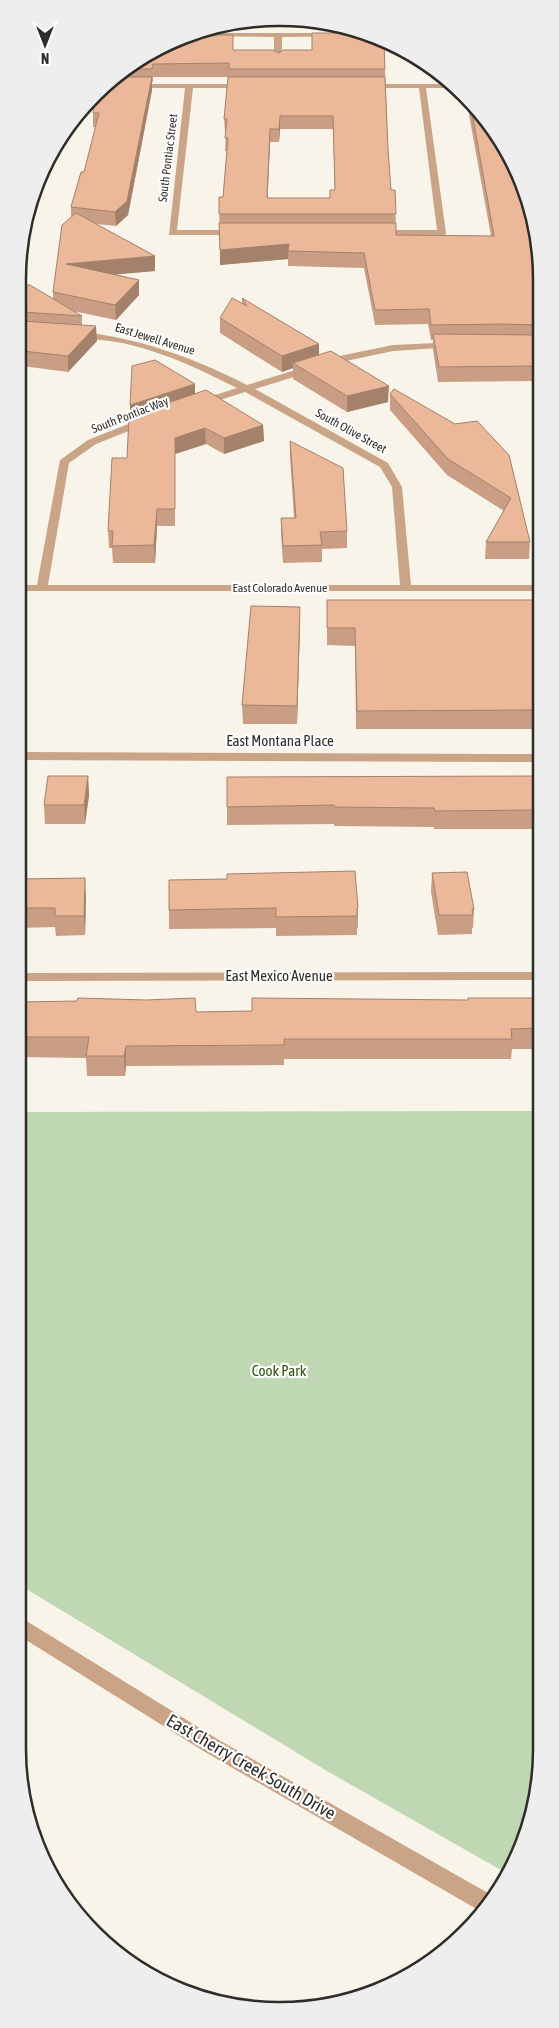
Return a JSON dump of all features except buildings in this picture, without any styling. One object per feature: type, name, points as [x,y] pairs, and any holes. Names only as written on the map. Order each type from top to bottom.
[{"type":"street","points":[[242,34],[243,28]]},
{"type":"street","points":[[218,34],[341,34]]},
{"type":"street","points":[[278,34],[278,62]]},
{"type":"street","points":[[117,86],[257,86]]},
{"type":"street","name":"South Pontiac Street","points":[[189,86],[172,233],[249,233]]},
{"type":"street","points":[[354,86],[442,86]]},
{"type":"street","points":[[365,233],[442,233],[422,86]]},
{"type":"street","name":"East Jewell Avenue","points":[[62,334],[101,336],[184,358],[246,389]]},
{"type":"street","points":[[246,389],[344,358],[393,348],[466,344]]},
{"type":"street","name":"South Pontiac Way","points":[[42,588],[64,462],[92,442],[150,418],[246,389]]},
{"type":"street","name":"South Olive Street","points":[[246,389],[384,465],[396,487],[406,588]]},
{"type":"street","name":"East Colorado Avenue","points":[[26,588],[533,588]]},
{"type":"street","name":"East Montana Place","points":[[26,756],[533,758]]},
{"type":"street","name":"East Mexico Avenue","points":[[26,977],[533,976]]},
{"type":"street","name":"East Cherry Creek South Drive","points":[[26,1630],[212,1746],[482,1900]]},
{"type":"green space","name":"Cook Park","points":[[533,1111],[533,1749],[531,1782],[524,1814],[507,1861],[502,1870],[327,1771],[26,1589],[26,1112]]}]
